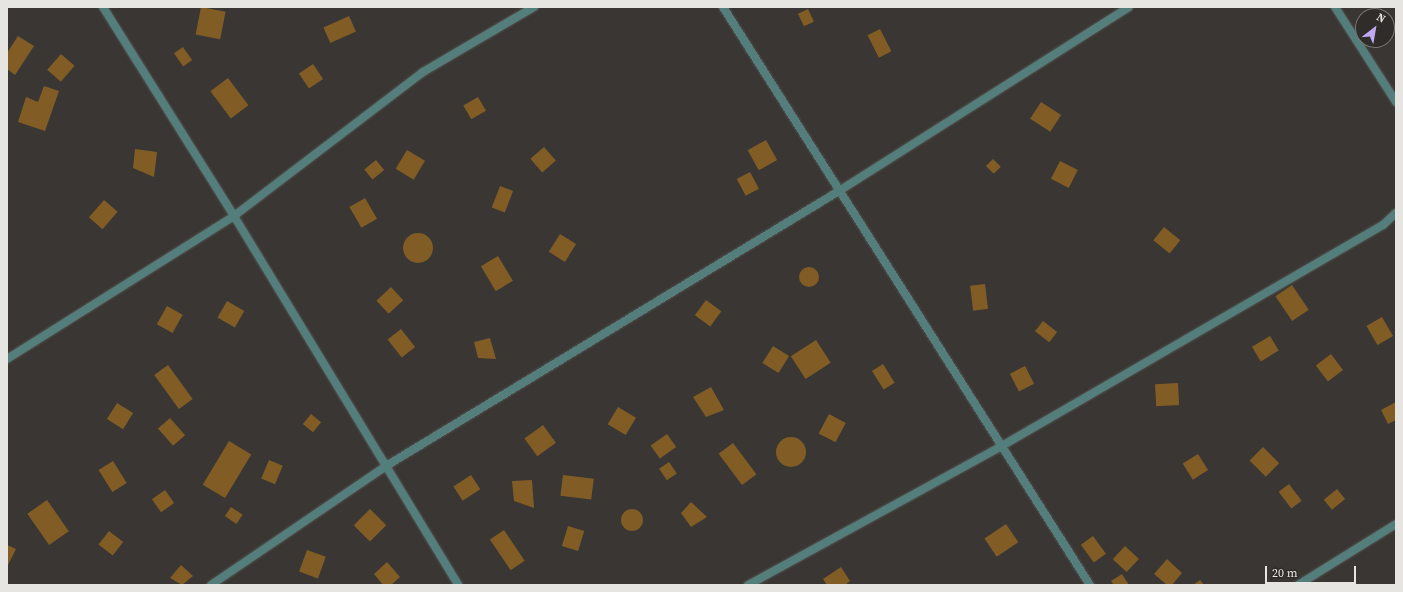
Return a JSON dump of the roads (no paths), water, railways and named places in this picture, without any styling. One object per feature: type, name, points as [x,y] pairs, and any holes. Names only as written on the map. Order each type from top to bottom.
[{"type":"street","points":[[103,7],[234,216],[458,585]]},
{"type":"street","points":[[7,359],[234,216],[423,72],[534,7]]},
{"type":"street","points":[[723,7],[1000,447],[1090,585]]},
{"type":"street","points":[[211,585],[386,466],[839,192],[1129,7]]},
{"type":"street","points":[[1334,7],[1396,102]]},
{"type":"street","points":[[748,585],[1000,447],[1383,225],[1396,213]]},
{"type":"street","points":[[1298,585],[1396,524]]}]
